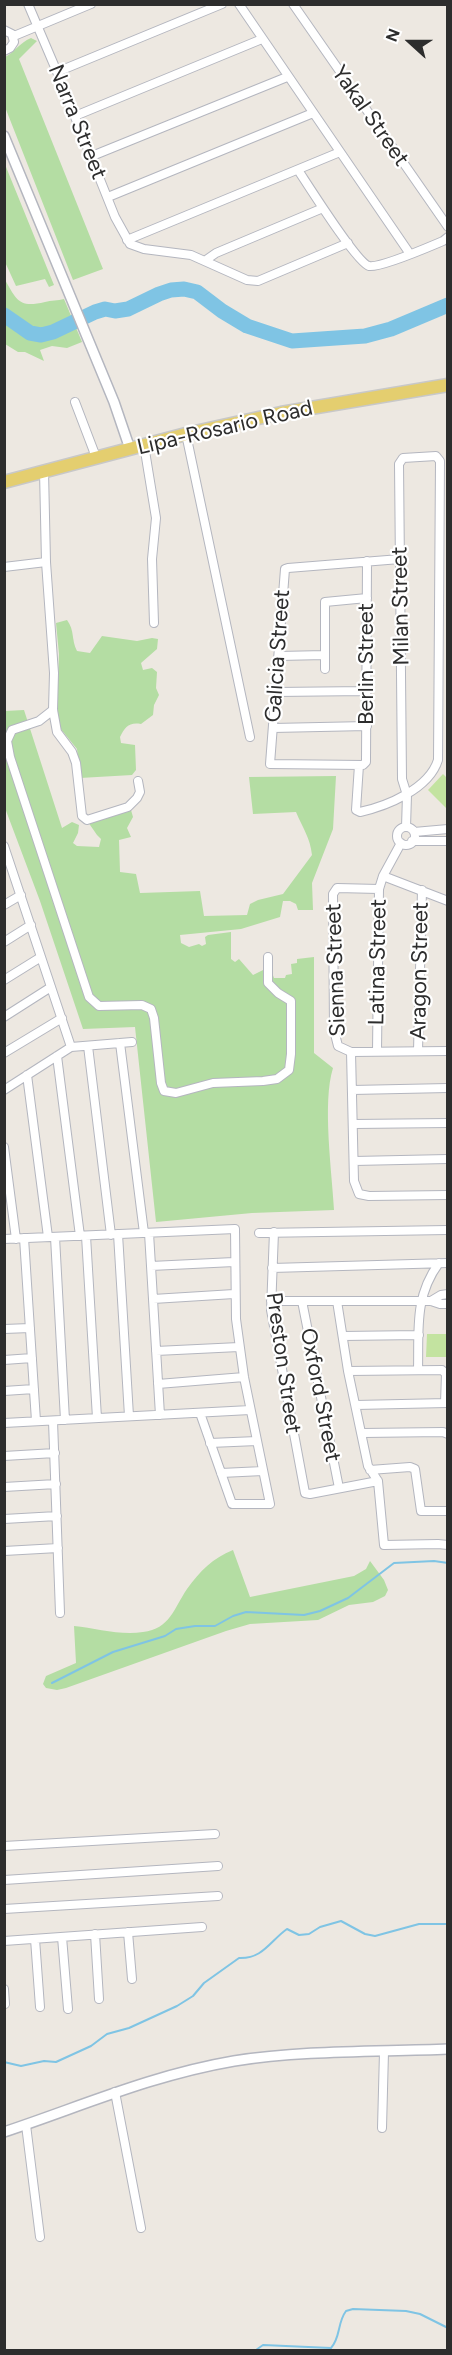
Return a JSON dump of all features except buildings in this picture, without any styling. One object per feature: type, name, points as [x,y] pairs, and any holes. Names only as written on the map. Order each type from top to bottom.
[{"type":"main road","name":"Lipa-Rosario Road","points":[[4,482],[186,434],[281,413],[447,385]]},
{"type":"street","name":"Narra Street","points":[[28,4],[92,156],[114,217],[127,240]]},
{"type":"street","points":[[14,36],[91,4]]},
{"type":"street","points":[[57,72],[222,4]]},
{"type":"street","points":[[239,4],[410,254]]},
{"type":"street","name":"Yakal Street","points":[[293,4],[447,227]]},
{"type":"street","points":[[4,30],[14,36],[14,45],[4,51]]},
{"type":"street","points":[[75,116],[262,39]]},
{"type":"street","points":[[92,156],[287,77]]},
{"type":"street","points":[[108,197],[314,113]]},
{"type":"street","points":[[4,136],[130,448]]},
{"type":"street","points":[[340,153],[127,240],[133,246],[184,254],[206,260],[247,280],[263,281],[348,243]]},
{"type":"street","points":[[298,170],[348,243],[363,262],[371,266],[410,254],[443,241],[447,237]]},
{"type":"street","points":[[206,260],[228,248],[323,208]]},
{"type":"street","points":[[75,402],[96,457]]},
{"type":"street","points":[[186,434],[250,737]]},
{"type":"street","points":[[144,445],[156,518],[152,558],[154,623]]},
{"type":"street","name":"Milan Street","points":[[407,795],[435,768],[438,760],[440,462],[436,456],[430,455],[403,458],[400,461],[402,779],[407,795],[410,829]]},
{"type":"street","points":[[44,471],[46,562],[54,673],[53,710],[57,732],[72,752],[76,763],[84,819],[111,813],[132,804],[140,792],[138,781]]},
{"type":"street","name":"Galicia Street","points":[[361,765],[270,764],[268,760],[273,728],[285,569],[400,559]]},
{"type":"street","name":"Berlin Street","points":[[367,561],[366,762],[361,765],[357,812],[379,808],[407,795]]},
{"type":"street","points":[[4,567],[46,562]]},
{"type":"street","points":[[325,669],[325,602],[367,598]]},
{"type":"street","points":[[279,656],[325,655]]},
{"type":"street","points":[[275,692],[367,691]]},
{"type":"street","points":[[53,710],[39,722],[12,730],[8,736],[7,749],[89,997],[99,1006],[142,1005],[151,1009],[164,1091],[176,1093],[213,1083],[277,1079],[289,1070],[291,1001],[278,993],[268,982],[268,957]]},
{"type":"street","points":[[273,728],[367,726]]},
{"type":"street","points":[[447,829],[401,828],[397,833],[401,843],[407,844],[412,841],[447,841]]},
{"type":"street","points":[[410,829],[412,841]]},
{"type":"street","name":"Latina Street","points":[[377,1051],[379,889],[383,876],[401,843]]},
{"type":"street","points":[[4,846],[8,866],[21,895],[71,1047]]},
{"type":"street","points":[[383,876],[447,901]]},
{"type":"street","name":"Sienna Street","points":[[351,1052],[341,1049],[336,1041],[334,1030],[334,890],[379,889]]},
{"type":"street","name":"Aragon Street","points":[[418,1051],[422,890]]},
{"type":"street","points":[[4,905],[21,895]]},
{"type":"street","points":[[4,942],[31,926]]},
{"type":"street","points":[[4,980],[41,957]]},
{"type":"street","points":[[4,1017],[51,987]]},
{"type":"street","points":[[4,1053],[62,1018]]},
{"type":"street","points":[[4,1090],[71,1047],[132,1042]]},
{"type":"street","points":[[120,1043],[151,1266],[160,1415]]},
{"type":"street","points":[[87,1046],[114,1234],[129,1416]]},
{"type":"street","points":[[447,1051],[351,1052],[355,1184],[359,1194],[447,1195]]},
{"type":"street","points":[[57,1056],[83,1236],[97,1418]]},
{"type":"street","points":[[27,1075],[52,1237],[65,1420]]},
{"type":"street","points":[[352,1090],[447,1088]]},
{"type":"street","points":[[354,1124],[447,1123]]},
{"type":"street","points":[[4,1147],[20,1239],[30,1328],[36,1421]]},
{"type":"street","points":[[354,1161],[447,1159]]},
{"type":"street","points":[[4,1239],[235,1229],[234,1294],[239,1347],[270,1504],[232,1504],[200,1413]]},
{"type":"street","points":[[258,1233],[447,1230]]},
{"type":"street","name":"Preston Street","points":[[274,1232],[271,1301],[304,1493],[310,1494],[339,1488]]},
{"type":"street","points":[[151,1266],[234,1262]]},
{"type":"street","points":[[272,1268],[443,1263]]},
{"type":"street","points":[[418,1370],[421,1301],[424,1287],[443,1263]]},
{"type":"street","points":[[153,1299],[234,1294]]},
{"type":"street","points":[[271,1301],[421,1301],[447,1294]]},
{"type":"street","points":[[431,1300],[447,1304]]},
{"type":"street","name":"Oxford Street","points":[[302,1301],[339,1488]]},
{"type":"street","points":[[337,1301],[348,1371],[370,1470],[378,1481],[384,1545],[447,1545]]},
{"type":"street","points":[[4,1329],[30,1328]]},
{"type":"street","points":[[343,1336],[419,1335]]},
{"type":"street","points":[[156,1351],[239,1347]]},
{"type":"street","points":[[4,1360],[32,1358]]},
{"type":"street","points":[[348,1371],[445,1371],[446,1403],[356,1405]]},
{"type":"street","points":[[158,1384],[244,1377]]},
{"type":"street","points":[[4,1391],[34,1389]]},
{"type":"street","points":[[4,1423],[250,1410]]},
{"type":"street","points":[[53,1420],[60,1613]]},
{"type":"street","points":[[363,1433],[443,1432],[447,1434]]},
{"type":"street","points":[[210,1443],[257,1441]]},
{"type":"street","points":[[4,1456],[54,1453]]},
{"type":"street","points":[[370,1470],[410,1467],[415,1469],[421,1511],[447,1511]]},
{"type":"street","points":[[221,1473],[263,1471]]},
{"type":"street","points":[[339,1488],[378,1481]]},
{"type":"street","points":[[4,1487],[56,1484]]},
{"type":"street","points":[[4,1519],[57,1516]]},
{"type":"street","points":[[4,1551],[58,1548]]},
{"type":"street","points":[[4,1846],[216,1834]]},
{"type":"street","points":[[4,1880],[218,1866]]},
{"type":"street","points":[[4,1909],[218,1896]]},
{"type":"street","points":[[4,1941],[202,1927]]},
{"type":"street","points":[[128,1932],[132,1979]]},
{"type":"street","points":[[95,1934],[99,1999]]},
{"type":"street","points":[[62,1937],[68,2009]]},
{"type":"street","points":[[35,1939],[40,2007]]},
{"type":"street","points":[[4,1989],[5,2004]]},
{"type":"street","points":[[4,2132],[152,2079],[235,2061],[295,2055],[447,2049]]},
{"type":"street","points":[[382,2128],[384,2052]]},
{"type":"street","points":[[116,2092],[141,2228]]},
{"type":"street","points":[[26,2125],[40,2237]]},
{"type":"green space","points":[[31,38],[37,41],[19,59],[103,269],[73,280],[5,107],[5,57]]},
{"type":"green space","points":[[4,162],[54,285],[49,287],[45,279],[16,286],[5,262]]},
{"type":"green space","points":[[4,278],[16,297],[24,303],[36,304],[64,299],[82,342],[67,348],[52,346],[40,350],[44,361],[25,352],[18,352],[5,344]]},
{"type":"green space","points":[[67,620],[77,651],[90,653],[102,636],[137,641],[158,639],[157,649],[141,663],[143,670],[152,668],[157,672],[156,688],[159,695],[154,705],[153,715],[141,724],[128,726],[120,737],[121,743],[135,745],[136,770],[132,775],[80,778],[77,749],[60,728],[57,711],[59,654],[56,623]]},
{"type":"green space","points":[[24,710],[62,828],[72,822],[79,825],[73,843],[77,846],[99,847],[101,839],[88,822],[131,810],[133,817],[127,828],[131,837],[119,840],[120,872],[136,874],[140,893],[200,891],[204,916],[247,915],[250,904],[283,894],[312,855],[308,838],[296,812],[253,814],[249,777],[336,776],[333,829],[312,883],[313,910],[298,910],[296,904],[283,901],[280,917],[241,929],[180,935],[181,943],[189,947],[206,944],[205,937],[208,935],[231,932],[231,959],[235,962],[239,959],[253,975],[265,969],[271,970],[274,978],[285,978],[286,975],[292,974],[291,964],[297,963],[297,959],[314,957],[314,1053],[333,1068],[328,1118],[334,1210],[252,1213],[156,1222],[135,1027],[83,1029],[40,901],[5,808],[5,711]]},
{"type":"green space","points":[[443,774],[447,778],[447,809],[428,790]]},
{"type":"green space","points":[[427,1334],[447,1334],[447,1357],[426,1357]]},
{"type":"green space","points":[[233,1550],[250,1597],[354,1576],[366,1569],[370,1561],[384,1580],[388,1590],[385,1596],[373,1602],[349,1605],[318,1620],[250,1624],[66,1688],[57,1690],[46,1688],[43,1684],[46,1676],[76,1663],[74,1626],[126,1633],[143,1632],[159,1627],[170,1616],[202,1571],[213,1561]]},
{"type":"waterway","points":[[4,315],[30,333],[41,335],[53,332],[95,312],[105,309],[115,311],[128,309],[159,294],[184,289],[197,292],[247,326],[292,341],[365,336],[391,329],[448,305]]},
{"type":"waterway","points":[[52,1683],[113,1652],[165,1636],[176,1629],[215,1626],[246,1612],[304,1615],[320,1611],[348,1598],[394,1563],[434,1561],[448,1563]]},
{"type":"waterway","points":[[4,2062],[21,2066],[44,2061],[56,2062],[91,2046],[107,2034],[129,2028],[177,2006],[193,1996],[204,1983],[239,1958],[254,1956],[287,1929],[299,1935],[309,1934],[320,1927],[341,1921],[365,1934],[375,1936],[419,1924],[448,1924]]},
{"type":"waterway","points":[[256,2350],[263,2345],[331,2348],[343,2316],[346,2311],[353,2309],[406,2311],[420,2314],[448,2328]]}]
